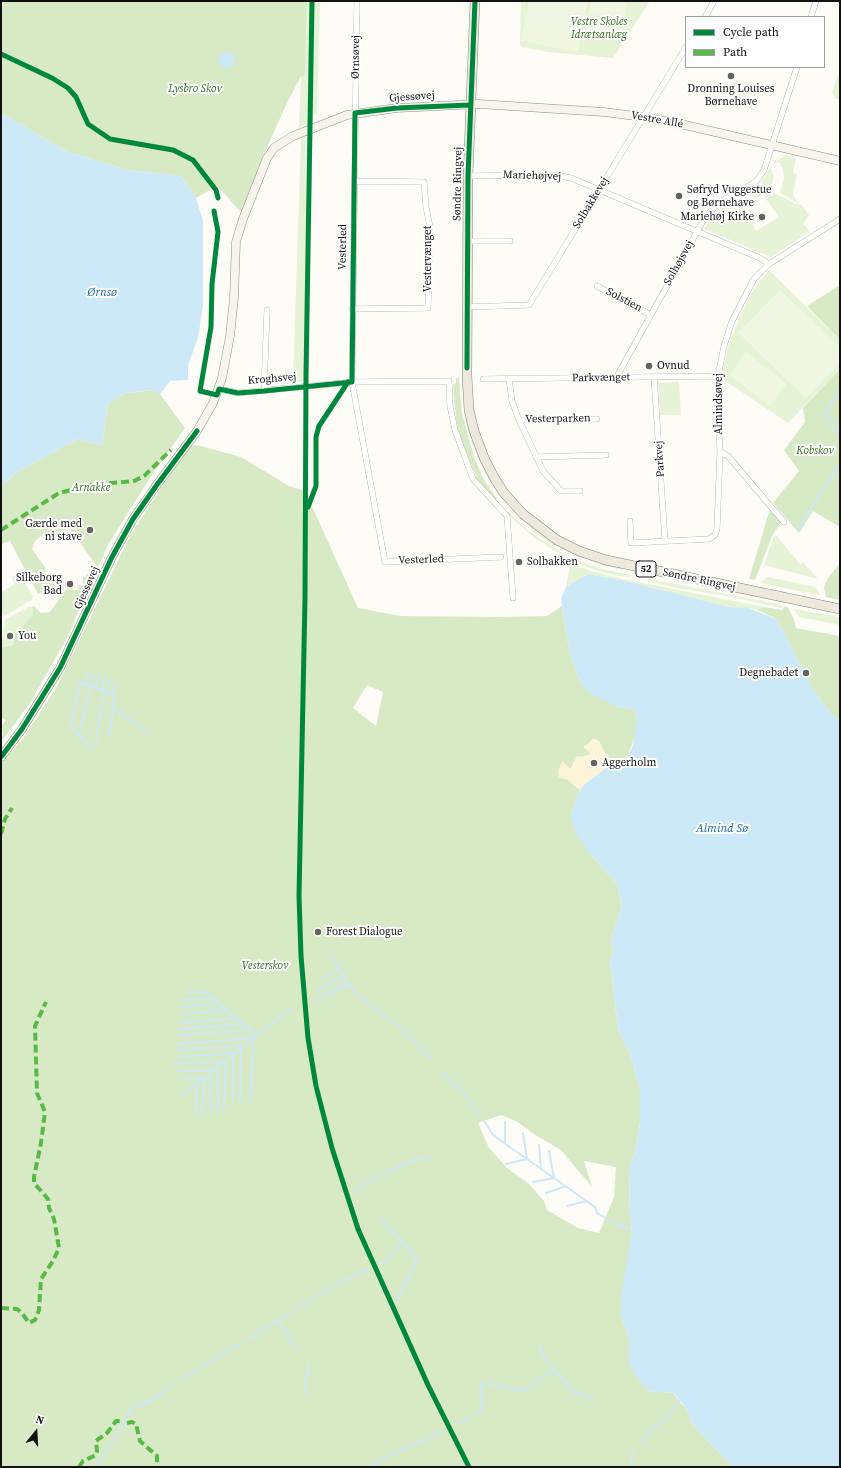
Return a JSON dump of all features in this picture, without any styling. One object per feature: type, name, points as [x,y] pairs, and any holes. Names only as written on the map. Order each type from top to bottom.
[{"type":"main road","name":"Søndre Ringvej","points":[[476,1],[470,105],[468,176],[467,376],[469,410],[474,431],[485,460],[504,493],[523,514],[543,530],[557,540],[579,551],[606,560],[840,609]]},
{"type":"street","name":"Ørnsøvej","points":[[355,113],[357,1]]},
{"type":"street","points":[[706,16],[714,1]]},
{"type":"street","points":[[811,16],[816,1]]},
{"type":"street","name":"Solbakkevej","points":[[468,307],[529,306],[685,50]]},
{"type":"street","name":"Solhøjsvej","points":[[616,378],[704,219],[718,203],[743,191],[758,179],[768,161],[797,68]]},
{"type":"street","name":"Gjessøvej","points":[[1,757],[36,709],[60,668],[112,557],[133,519],[197,431],[219,390],[226,359],[233,306],[235,246],[243,219],[267,158],[274,148],[293,136],[338,116],[397,108],[470,105]]},
{"type":"street","name":"Vestre Allé","points":[[470,105],[516,105],[604,112],[643,117],[840,161]]},
{"type":"street","name":"Vesterled","points":[[355,113],[352,382],[385,562],[502,557]]},
{"type":"street","name":"Mariehøjvej","points":[[468,176],[554,175],[571,178],[760,258],[769,264]]},
{"type":"street","name":"Vestervænget","points":[[352,309],[428,308],[430,227],[426,207],[424,182],[354,180]]},
{"type":"street","name":"Almindsøvej","points":[[630,521],[631,542],[709,539],[715,535],[717,529],[720,452],[718,376],[724,346],[732,321],[754,279],[769,264],[840,219]]},
{"type":"street","points":[[468,241],[510,241]]},
{"type":"street","name":"Solstien","points":[[597,286],[651,315]]},
{"type":"street","name":"Kroghsvej","points":[[264,391],[267,310]]},
{"type":"street","name":"Parkvænget","points":[[483,379],[718,376]]},
{"type":"street","name":"Parkvej","points":[[654,377],[665,541]]},
{"type":"street","name":"Vesterparken","points":[[509,379],[512,401],[518,420],[543,471],[561,491],[580,491]]},
{"type":"street","name":"Kroghsvej","points":[[219,390],[238,392],[264,391],[352,382],[449,381],[450,406],[455,430],[473,479],[507,516],[513,598]]},
{"type":"street","name":"Vesterparken","points":[[518,420],[597,419]]},
{"type":"street","points":[[720,452],[731,460],[784,522]]},
{"type":"street","points":[[536,457],[606,455]]},
{"type":"green space","name":"Lysbro Skov","points":[[1,1],[307,1],[305,75],[301,76],[286,105],[261,161],[241,212],[217,186],[196,198],[182,177],[127,170],[68,152],[1,113]]},
{"type":"green space","points":[[307,1],[311,1],[309,124],[299,127],[301,76],[305,74]]},
{"type":"green space","points":[[313,1],[320,1],[317,114],[312,115]]},
{"type":"green space","name":"Vestre Skoles Idrætsanlæg","points":[[521,1],[650,1],[613,58],[548,52],[522,47],[520,44]]},
{"type":"green space","points":[[529,1],[588,1],[578,52],[521,41]]},
{"type":"green space","points":[[591,1],[627,2],[624,21],[588,14]]},
{"type":"green space","points":[[588,16],[618,23],[614,41],[584,35]]},
{"type":"green space","points":[[838,75],[840,76],[840,99],[836,99],[832,93]]},
{"type":"green space","points":[[304,136],[306,138],[306,228],[304,379],[302,382],[295,382],[293,379],[301,138]]},
{"type":"green space","points":[[785,155],[796,158],[793,172],[797,174],[793,195],[798,203],[780,193],[784,179],[783,169],[779,162],[774,163],[775,160],[777,161]]},
{"type":"green space","points":[[770,168],[774,176],[771,188],[763,195],[754,199],[751,194],[763,184],[761,182]]},
{"type":"green space","points":[[774,193],[795,204],[801,204],[809,215],[803,224],[810,231],[771,257],[704,229],[714,214],[721,216],[724,221],[748,214],[756,231],[779,217],[766,199]]},
{"type":"green space","points":[[747,196],[749,201],[738,207],[721,211],[718,210]]},
{"type":"green space","points":[[769,270],[840,340],[840,369],[788,423],[721,378],[729,343],[742,312],[754,289]]},
{"type":"green space","points":[[840,285],[840,340],[807,306]]},
{"type":"green space","points":[[780,290],[840,347],[840,364],[806,398],[738,333]]},
{"type":"green space","points":[[746,352],[787,384],[770,406],[729,375]]},
{"type":"green space","name":"Kobskov","points":[[840,369],[840,527],[813,511],[799,533],[773,503],[799,471],[784,450],[805,422],[803,408]]},
{"type":"green space","points":[[456,378],[459,378],[462,414],[474,457],[483,478],[497,499],[495,500],[479,483],[460,437],[456,420],[453,384],[456,383]]},
{"type":"green space","points":[[679,382],[681,415],[660,415],[658,383]]},
{"type":"green space","points":[[462,385],[464,386],[465,397],[505,500],[504,501],[487,477],[472,444],[466,421]]},
{"type":"green space","name":"Arnakke","points":[[156,390],[185,428],[152,475],[109,543],[66,640],[30,703],[1,742],[3,734],[2,726],[6,720],[1,717],[1,648],[13,645],[15,634],[33,615],[32,607],[34,606],[41,613],[50,612],[72,581],[73,590],[78,590],[79,585],[83,585],[83,577],[86,577],[86,574],[90,574],[90,570],[96,565],[68,526],[64,532],[44,534],[35,541],[32,549],[45,567],[46,576],[57,587],[51,594],[45,592],[38,594],[10,541],[1,544],[1,486],[19,471],[77,439],[102,445],[108,404],[125,393]]},
{"type":"green space","name":"Vesterskov","points":[[197,445],[241,457],[289,486],[305,491],[358,608],[400,616],[501,617],[547,616],[562,606],[569,649],[579,680],[618,707],[635,709],[637,719],[636,734],[626,760],[614,764],[603,750],[599,741],[591,754],[577,759],[570,769],[559,777],[568,780],[580,790],[571,812],[590,854],[617,884],[622,906],[611,940],[613,951],[610,960],[618,1029],[630,1054],[640,1089],[640,1123],[636,1148],[629,1170],[630,1219],[632,1230],[621,1316],[629,1338],[629,1364],[649,1391],[673,1393],[687,1410],[692,1424],[733,1467],[1,1467],[1,763],[22,740],[56,688],[131,534],[164,483],[191,446]],"holes":[[[367,685],[383,692],[376,726],[353,708]],[[501,1115],[516,1121],[537,1136],[561,1150],[592,1187],[584,1161],[616,1167],[614,1197],[599,1233],[578,1228],[547,1210],[544,1201],[528,1183],[507,1168],[489,1148],[478,1123]]]},
{"type":"green space","points":[[770,509],[781,522],[772,536],[755,580],[749,579]]},
{"type":"green space","points":[[508,512],[530,532],[568,556],[567,559],[535,538],[514,520],[507,513]]},
{"type":"green space","points":[[532,527],[549,540],[572,552],[622,568],[622,570],[574,555],[541,537],[530,529]]},
{"type":"green space","points":[[774,536],[777,536],[800,564],[803,562],[818,579],[764,565]]},
{"type":"green space","points":[[572,558],[598,568],[630,575],[629,577],[619,576],[598,571],[571,561]]},
{"type":"green space","points":[[840,563],[840,600],[826,597],[824,587],[828,578]]},
{"type":"green space","points":[[570,565],[623,579],[764,607],[757,610],[729,607],[630,582],[588,574],[566,587]]},
{"type":"green space","points":[[19,573],[33,596],[32,600],[4,616],[2,612],[1,592],[15,584],[11,577]]},
{"type":"green space","points":[[768,577],[815,587],[819,592],[819,595],[760,583]]},
{"type":"green space","points":[[651,579],[782,605],[782,608],[726,596],[678,588],[651,582]]},
{"type":"green space","points":[[30,606],[32,607],[33,615],[13,640],[13,645],[1,648],[5,620]]},
{"type":"green space","points":[[784,606],[788,607],[796,628],[840,636],[840,721],[830,713],[811,687],[777,619],[757,610],[764,607],[783,610]]},
{"type":"green space","points":[[794,609],[840,617],[840,625],[799,617]]},
{"type":"sand","name":"Aggerholm","points":[[593,738],[599,741],[603,750],[614,764],[585,784],[580,790],[568,780],[559,777],[558,770],[563,761],[570,769],[577,756],[585,757],[591,754],[583,747]]},
{"type":"water","points":[[227,52],[234,57],[235,60],[230,67],[227,68],[220,63],[219,60],[224,53]]},
{"type":"water","name":"Ørnsø","points":[[1,113],[68,152],[127,170],[182,177],[196,198],[203,221],[203,305],[198,338],[188,365],[188,380],[170,381],[160,394],[155,390],[125,393],[108,404],[102,445],[77,439],[19,471],[1,486]]},
{"type":"water","name":"Almind Sø","points":[[588,574],[630,582],[729,607],[748,608],[777,619],[811,687],[830,713],[840,721],[840,1467],[733,1467],[692,1424],[687,1410],[673,1393],[649,1391],[640,1382],[629,1364],[629,1338],[621,1316],[621,1296],[632,1230],[630,1219],[629,1170],[636,1148],[640,1123],[640,1089],[630,1054],[618,1029],[610,960],[613,951],[611,940],[622,906],[617,884],[590,854],[576,833],[571,820],[571,812],[580,790],[585,784],[605,769],[626,760],[633,745],[637,719],[635,709],[618,707],[593,695],[585,689],[579,680],[569,649],[561,599],[566,587]]},
{"type":"waterway","points":[[840,389],[826,413],[827,418],[840,436]]},
{"type":"waterway","points":[[798,529],[840,463]]},
{"type":"waterway","points":[[84,684],[89,672]]},
{"type":"waterway","points":[[79,734],[94,674]]},
{"type":"waterway","points":[[95,688],[100,675]]},
{"type":"waterway","points":[[101,690],[105,678]]},
{"type":"waterway","points":[[107,692],[110,680]]},
{"type":"waterway","points":[[77,681],[115,695],[109,737]]},
{"type":"waterway","points":[[81,683],[70,726],[91,748]]},
{"type":"waterway","points":[[112,694],[115,684]]},
{"type":"waterway","points":[[95,748],[104,692]]},
{"type":"waterway","points":[[114,708],[147,732]]},
{"type":"waterway","points":[[329,952],[355,993],[399,1027],[432,1060]]},
{"type":"waterway","points":[[322,980],[339,969]]},
{"type":"waterway","points":[[317,991],[343,975]]},
{"type":"waterway","points":[[315,1001],[347,980]]},
{"type":"waterway","points":[[329,997],[349,984]]},
{"type":"waterway","points":[[188,992],[205,992],[257,1035]]},
{"type":"waterway","points":[[183,1000],[212,998]]},
{"type":"waterway","points":[[182,1007],[219,1004]]},
{"type":"waterway","points":[[183,1095],[291,1008]]},
{"type":"waterway","points":[[182,1014],[227,1010]]},
{"type":"waterway","points":[[180,1023],[236,1018]]},
{"type":"waterway","points":[[179,1029],[243,1024]]},
{"type":"waterway","points":[[179,1035],[250,1030]]},
{"type":"waterway","points":[[178,1044],[254,1038],[250,1102]]},
{"type":"waterway","points":[[177,1050],[244,1046]]},
{"type":"waterway","points":[[240,1101],[241,1049]]},
{"type":"waterway","points":[[178,1057],[235,1053]]},
{"type":"waterway","points":[[233,1055],[233,1099]]},
{"type":"waterway","points":[[174,1064],[226,1061],[224,1108]]},
{"type":"waterway","points":[[218,1068],[218,1111]]},
{"type":"waterway","points":[[178,1071],[214,1070]]},
{"type":"waterway","points":[[442,1072],[466,1095],[480,1116]]},
{"type":"waterway","points":[[210,1074],[211,1111]]},
{"type":"waterway","points":[[179,1078],[204,1078],[202,1116]]},
{"type":"waterway","points":[[196,1113],[197,1085]]},
{"type":"waterway","points":[[485,1122],[493,1135],[595,1207],[597,1213],[607,1219]]},
{"type":"waterway","points":[[505,1122],[505,1143]]},
{"type":"waterway","points":[[506,1164],[527,1159],[523,1133]]},
{"type":"waterway","points":[[539,1145],[541,1169]]},
{"type":"waterway","points":[[533,1182],[554,1178],[549,1151]]},
{"type":"waterway","points":[[354,1190],[381,1175],[416,1159],[431,1157]]},
{"type":"waterway","points":[[546,1193],[566,1186]]},
{"type":"waterway","points":[[567,1206],[587,1201]]},
{"type":"waterway","points":[[381,1219],[410,1250],[417,1260],[398,1298]]},
{"type":"waterway","points":[[611,1221],[632,1230]]},
{"type":"waterway","points":[[379,1264],[388,1260],[401,1243]]},
{"type":"waterway","points":[[295,1309],[345,1280],[368,1270]]},
{"type":"waterway","points":[[248,1339],[290,1313]]},
{"type":"waterway","points":[[278,1320],[297,1349]]},
{"type":"waterway","points":[[180,1380],[241,1343]]},
{"type":"waterway","points":[[539,1343],[544,1357],[573,1392],[591,1398],[594,1396]]},
{"type":"waterway","points":[[304,1395],[309,1363]]},
{"type":"waterway","points":[[510,1388],[523,1391],[554,1370]]},
{"type":"waterway","points":[[96,1467],[132,1408],[154,1399],[173,1383]]},
{"type":"waterway","points":[[477,1413],[482,1411],[481,1383],[507,1388]]},
{"type":"waterway","points":[[642,1443],[650,1430],[667,1418],[680,1400]]},
{"type":"waterway","points":[[457,1424],[470,1417]]},
{"type":"waterway","points":[[429,1437],[444,1431]]},
{"type":"waterway","points":[[391,1455],[426,1439]]},
{"type":"waterway","points":[[630,1467],[633,1451],[635,1450]]},
{"type":"waterway","points":[[370,1467],[387,1456]]},
{"type":"marked path","points":[[1,530],[59,493],[90,485],[134,481],[144,476],[171,450]]},
{"type":"marked path","points":[[1,834],[5,819],[12,808]]},
{"type":"marked path","points":[[1,1308],[17,1309],[29,1323],[35,1320],[39,1310],[41,1279],[53,1261],[59,1248],[54,1219],[49,1208],[48,1199],[34,1183],[45,1112],[37,1093],[35,1026],[46,1002]]},
{"type":"marked path","points":[[79,1467],[83,1461],[96,1455],[96,1441],[107,1433],[116,1421],[120,1421]]},
{"type":"marked path","points":[[127,1423],[132,1422],[136,1424],[140,1441],[157,1456],[157,1467]]},
{"type":"cycle path","points":[[312,1],[306,376],[305,598],[299,896],[301,956],[308,1038],[316,1086],[332,1148],[358,1229],[428,1385],[469,1467]]},
{"type":"cycle path","points":[[467,368],[468,176],[475,1]]},
{"type":"cycle path","points":[[1,54],[52,78],[68,88],[76,97],[88,124],[110,139],[173,150],[193,160],[216,190],[218,198]]},
{"type":"cycle path","points":[[214,211],[218,232],[212,284],[211,327],[200,391],[217,395],[219,389],[238,393],[352,382],[355,113],[397,108],[470,105]]},
{"type":"cycle path","points":[[308,507],[316,486],[316,437],[319,426],[348,382]]},
{"type":"cycle path","points":[[1,757],[22,729],[60,668],[112,557],[133,519],[197,431]]},
{"type":"place","name":"Dronning Louises Børnehave","points":[[731,76]]},
{"type":"place","name":"Søfryd Vuggestue og Børnehave","points":[[679,196]]},
{"type":"place","name":"Mariehøj Kirke","points":[[762,217]]},
{"type":"place","name":"Ovnud","points":[[649,366]]},
{"type":"place","name":"Gærde med ni stave","points":[[90,530]]},
{"type":"place","name":"Solbakken","points":[[519,562]]},
{"type":"place","name":"Silkeborg Bad","points":[[70,584]]},
{"type":"place","name":"You","points":[[10,636]]},
{"type":"place","name":"Degnebadet","points":[[806,673]]},
{"type":"place","name":"Aggerholm","points":[[594,763]]},
{"type":"place","name":"Forest Dialogue","points":[[318,932]]}]
